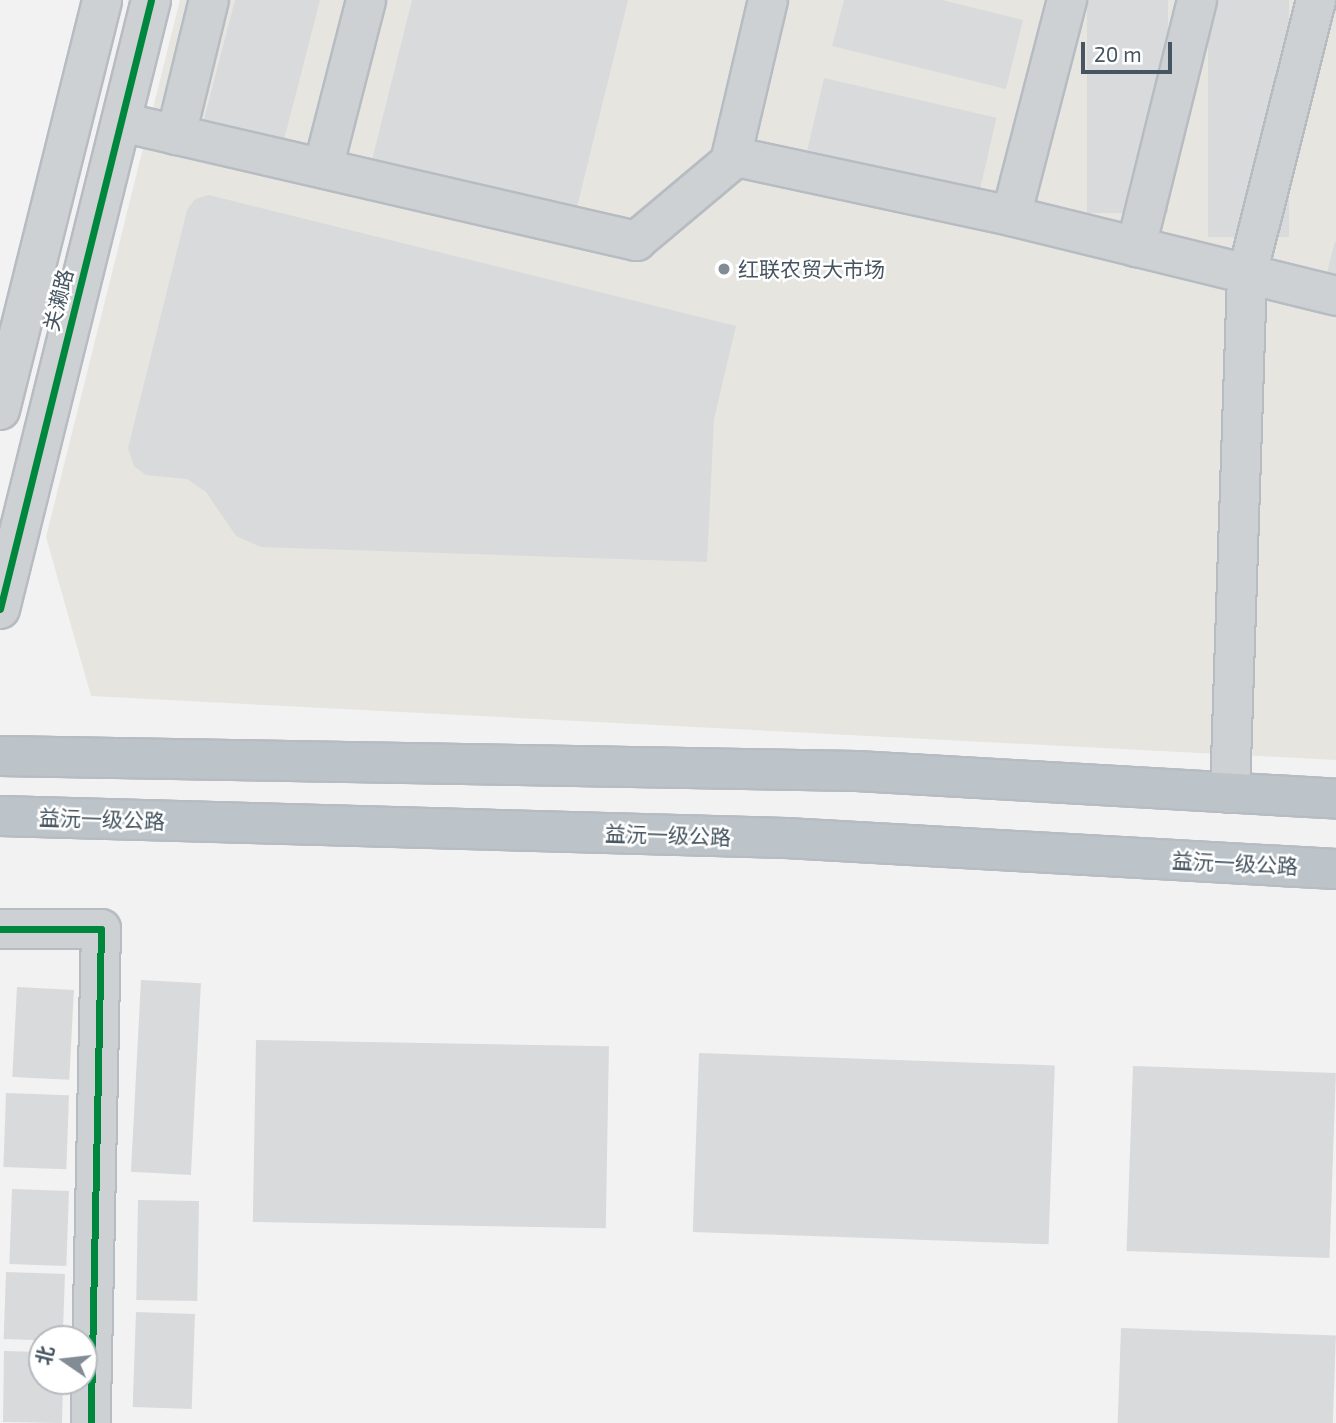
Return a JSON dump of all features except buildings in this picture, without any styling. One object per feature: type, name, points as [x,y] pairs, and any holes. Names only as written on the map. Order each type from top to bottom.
[{"type":"highway","points":[[0,757],[857,771],[1336,799]]},
{"type":"highway","name":"益沅一级公路","points":[[0,816],[786,838],[1336,869]]},
{"type":"street","name":"关濑路","points":[[0,410],[102,0]]},
{"type":"street","name":"关濑路","points":[[0,609],[151,0]]},
{"type":"street","points":[[176,135],[209,0]]},
{"type":"street","points":[[323,169],[366,0]]},
{"type":"street","points":[[730,162],[768,0]]},
{"type":"street","points":[[1011,215],[1067,0]]},
{"type":"street","points":[[1136,247],[1197,0]]},
{"type":"street","points":[[1230,793],[1247,275],[1316,0]]},
{"type":"street","points":[[121,122],[636,240],[736,157],[1011,215],[1336,296]]},
{"type":"street","points":[[0,929],[101,929],[91,1423]]},
{"type":"shaded area","name":"红联农贸大市场","points":[[180,0],[1336,0],[1336,760],[91,696],[46,537]]},
{"type":"cycle path","points":[[0,609],[151,0]]},
{"type":"cycle path","points":[[0,929],[101,929],[91,1423]]},
{"type":"place","name":"红联农贸大市场","points":[[724,269]]}]
